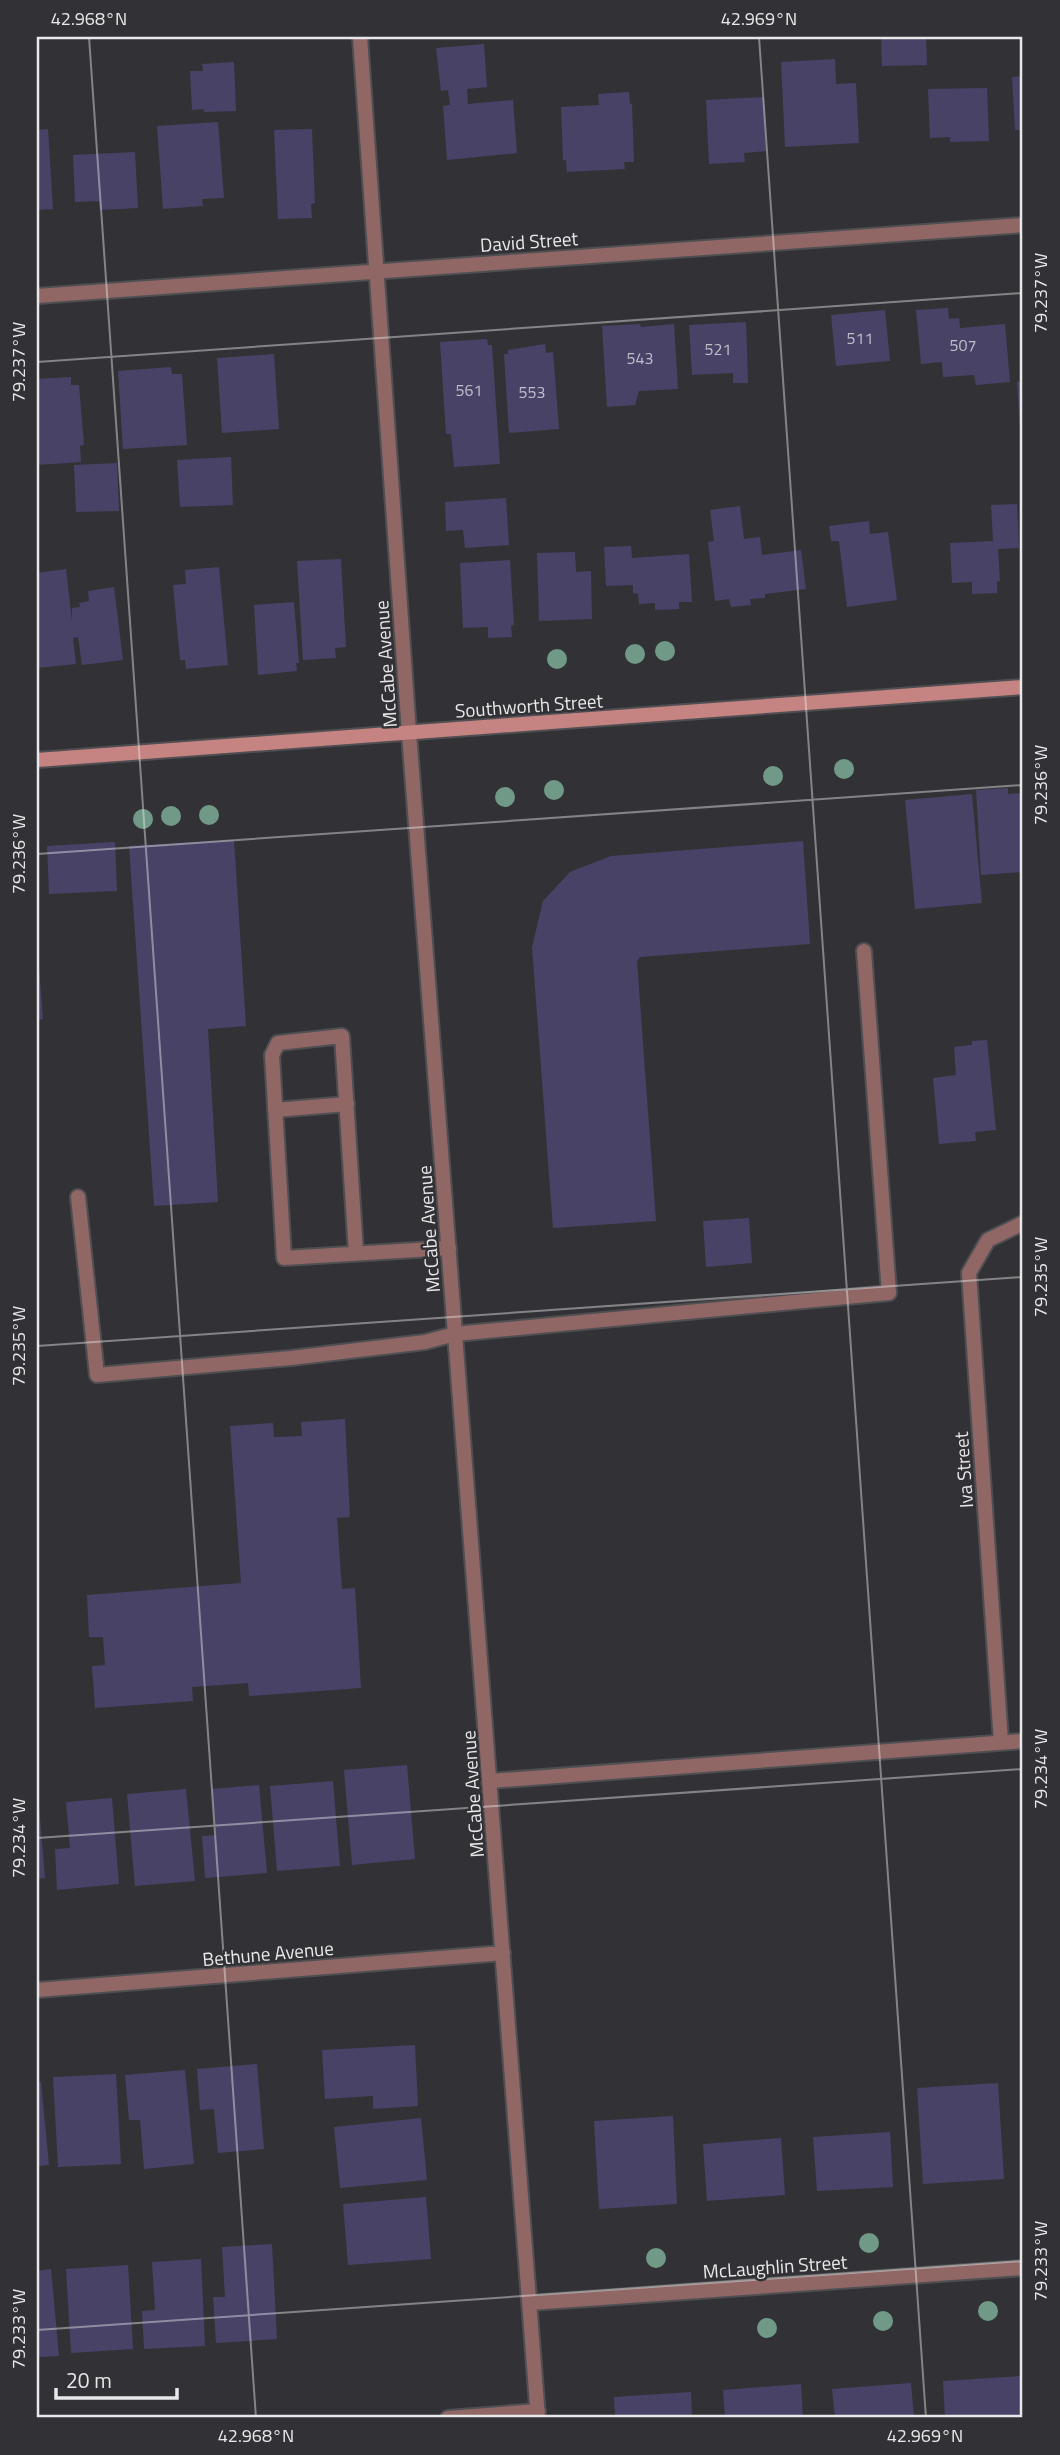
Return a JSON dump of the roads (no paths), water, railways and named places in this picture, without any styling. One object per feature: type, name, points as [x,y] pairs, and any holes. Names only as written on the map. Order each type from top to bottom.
[{"type":"main road","name":"Southworth Street","points":[[37,760],[1023,687]]},
{"type":"street","name":"McCabe Avenue","points":[[360,37],[409,733],[538,2415]]},
{"type":"street","name":"David Street","points":[[37,296],[1023,225]]},
{"type":"street","points":[[78,1197],[97,1375],[291,1358],[425,1342],[455,1334],[889,1293],[864,951]]},
{"type":"street","points":[[356,1253],[342,1036],[278,1043],[272,1055],[285,1258],[449,1248]]},
{"type":"street","points":[[275,1110],[347,1104]]},
{"type":"street","name":"Iva Street","points":[[1001,1742],[969,1273],[988,1240],[1023,1223]]},
{"type":"street","points":[[490,1781],[1023,1741]]},
{"type":"street","name":"Bethune Avenue","points":[[37,1990],[503,1953]]},
{"type":"street","name":"McLaughlin Street","points":[[530,2303],[1023,2268]]},
{"type":"street","points":[[448,2418],[538,2415]]}]
